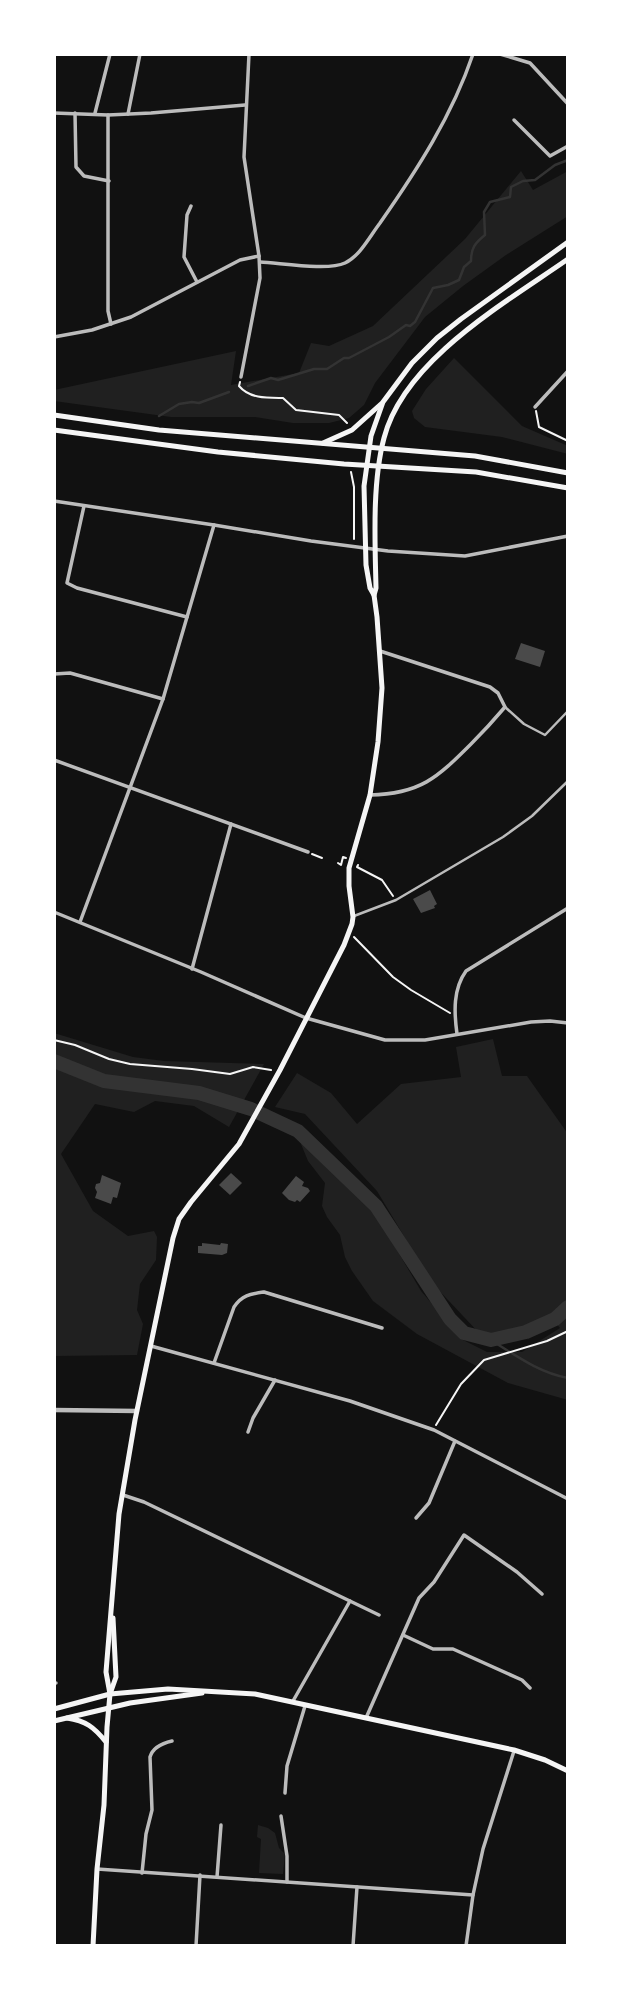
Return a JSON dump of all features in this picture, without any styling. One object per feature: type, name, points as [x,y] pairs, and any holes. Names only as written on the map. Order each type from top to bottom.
[{"type":"main road","points":[[321,444],[352,430],[383,402],[406,370],[438,338],[471,311],[568,242]]},
{"type":"main road","points":[[93,1946],[104,1805],[110,1694],[106,1672],[116,1536],[137,1412],[169,1255],[179,1219],[239,1144],[280,1070],[344,945],[353,917],[349,886],[350,860],[370,795],[382,688],[374,595],[379,467],[388,425],[398,405],[427,366],[469,328],[568,259]]},
{"type":"main road","points":[[374,595],[370,588],[365,549],[363,486],[368,447],[383,402]]},
{"type":"main road","points":[[54,415],[159,430],[475,456],[568,473]]},
{"type":"main road","points":[[54,430],[159,445],[351,465],[476,472],[568,488]]},
{"type":"main road","points":[[54,1709],[110,1694],[136,1691],[168,1689],[255,1694],[514,1749],[568,1771]]},
{"type":"main road","points":[[54,1721],[109,1708],[209,1691]]},
{"type":"main road","points":[[67,1718],[90,1725],[106,1742]]},
{"type":"street","points":[[95,113],[110,54]]},
{"type":"street","points":[[128,114],[140,54]]},
{"type":"street","points":[[242,377],[260,278],[244,157],[249,54]]},
{"type":"street","points":[[260,262],[324,267],[342,265],[352,259],[404,187],[445,121],[474,54]]},
{"type":"street","points":[[500,54],[530,63],[568,104]]},
{"type":"street","points":[[54,113],[128,114],[245,105]]},
{"type":"street","points":[[75,113],[76,167],[84,176],[108,181]]},
{"type":"street","points":[[108,114],[108,311],[111,324]]},
{"type":"street","points":[[514,120],[550,156],[568,146]]},
{"type":"street","points":[[191,206],[187,215],[184,257],[197,282]]},
{"type":"street","points":[[54,337],[111,324],[154,306],[240,260],[259,256]]},
{"type":"street","points":[[535,407],[568,371]]},
{"type":"street","points":[[54,501],[365,549],[465,556],[568,536]]},
{"type":"street","points":[[84,505],[67,583],[77,589],[187,618]]},
{"type":"street","points":[[80,922],[163,699],[214,525]]},
{"type":"street","points":[[380,651],[490,687],[498,693],[505,707],[524,724],[545,735],[568,711]]},
{"type":"street","points":[[54,674],[70,673],[163,699]]},
{"type":"street","points":[[370,795],[393,794],[434,778],[505,707]]},
{"type":"street","points":[[54,760],[308,852]]},
{"type":"street","points":[[353,917],[396,900],[503,837],[532,816],[568,780]]},
{"type":"street","points":[[192,968],[231,824]]},
{"type":"street","points":[[457,1034],[454,1015],[459,981],[466,971],[568,908]]},
{"type":"street","points":[[54,912],[306,1018],[386,1040],[425,1040],[531,1022],[568,1023]]},
{"type":"street","points":[[214,1363],[233,1307],[239,1299],[249,1294],[264,1292],[382,1328]]},
{"type":"street","points":[[151,1346],[351,1401],[434,1430],[568,1499]]},
{"type":"street","points":[[248,1432],[275,1380]]},
{"type":"street","points":[[54,1410],[137,1412]]},
{"type":"street","points":[[416,1518],[429,1503],[455,1441]]},
{"type":"street","points":[[123,1495],[144,1502],[379,1615]]},
{"type":"street","points":[[366,1718],[419,1598],[464,1535],[517,1572],[542,1594]]},
{"type":"street","points":[[293,1701],[351,1601]]},
{"type":"street","points":[[403,1635],[433,1649],[453,1649],[522,1680],[530,1688]]},
{"type":"street","points":[[285,1793],[287,1766],[305,1704]]},
{"type":"street","points":[[142,1873],[146,1834],[152,1810],[150,1758],[160,1745],[172,1741]]},
{"type":"street","points":[[467,1946],[473,1895],[483,1849],[514,1749]]},
{"type":"street","points":[[281,1816],[287,1856],[287,1882]]},
{"type":"street","points":[[217,1877],[221,1825]]},
{"type":"street","points":[[97,1869],[473,1895]]},
{"type":"street","points":[[196,1946],[200,1875]]},
{"type":"street","points":[[353,1946],[357,1887]]},
{"type":"path","points":[[239,386],[250,394],[264,398],[284,398],[296,410],[339,415],[352,430]]},
{"type":"path","points":[[535,407],[539,427],[568,441]]},
{"type":"path","points":[[351,465],[354,487],[352,547]]},
{"type":"path","points":[[308,852],[323,859]]},
{"type":"path","points":[[350,860],[358,861],[357,867],[382,880],[396,900]]},
{"type":"path","points":[[356,938],[393,977],[454,1015]]},
{"type":"path","points":[[54,1040],[130,1064],[230,1074],[253,1067],[280,1070]]},
{"type":"path","points":[[434,1430],[454,1394],[472,1371],[485,1360],[547,1341],[568,1331]]},
{"type":"shaded area","points":[[521,171],[533,190],[568,171],[568,216],[506,255],[425,317],[375,383],[364,405],[349,418],[329,423],[293,423],[255,417],[171,417],[54,401],[54,390],[236,351],[231,385],[299,373],[311,343],[329,346],[373,326],[465,239]]},
{"type":"shaded area","points":[[454,358],[522,426],[568,446],[568,454],[502,437],[425,427],[414,418],[412,411],[426,389]]},
{"type":"shaded area","points":[[54,1033],[133,1057],[164,1061],[264,1064],[229,1127],[194,1106],[155,1101],[134,1112],[95,1104],[61,1154],[93,1211],[128,1236],[154,1231],[157,1237],[156,1260],[140,1284],[137,1310],[143,1324],[137,1355],[54,1356]]},
{"type":"shaded area","points":[[493,1039],[502,1076],[527,1076],[568,1134],[568,1304],[533,1332],[480,1334],[432,1283],[377,1191],[305,1114],[275,1107],[297,1073],[331,1093],[357,1124],[401,1084],[461,1077],[456,1047]]},
{"type":"shaded area","points":[[305,1135],[364,1194],[421,1291],[463,1340],[487,1352],[522,1352],[560,1328],[556,1323],[568,1311],[568,1400],[508,1383],[417,1334],[373,1301],[352,1271],[345,1257],[340,1235],[322,1206],[325,1183],[308,1161],[299,1139]]},
{"type":"shaded area","points":[[258,1825],[275,1833],[279,1848],[285,1854],[283,1874],[259,1873],[261,1839],[257,1837]]},
{"type":"building","points":[[521,643],[545,651],[540,667],[515,659]]},
{"type":"building","points":[[430,890],[437,904],[435,908],[421,913],[413,899]]},
{"type":"building","points":[[231,1173],[242,1183],[230,1195],[219,1185]]},
{"type":"building","points":[[102,1175],[121,1183],[117,1198],[113,1197],[111,1204],[95,1198],[96,1184],[100,1183]]},
{"type":"building","points":[[296,1176],[304,1182],[302,1186],[310,1191],[300,1202],[289,1200],[282,1193]]},
{"type":"building","points":[[202,1243],[228,1244],[227,1253],[198,1253],[198,1246],[202,1246]]},
{"type":"waterway","points":[[248,386],[271,378],[278,380],[314,369],[327,369],[389,337],[406,325],[410,326],[415,322],[433,288],[459,280],[464,267],[471,261],[474,246],[485,235],[484,212],[490,202],[510,197],[511,187],[523,181],[535,180],[555,165],[568,160]]},
{"type":"waterway","points":[[159,416],[179,404],[199,403],[229,392]]},
{"type":"waterway","points":[[54,1061],[104,1081],[199,1093],[251,1109],[298,1131],[376,1206],[450,1319],[464,1333],[491,1340],[526,1332],[555,1319],[568,1307]]},
{"type":"waterway","points":[[491,1340],[537,1368],[568,1378]]}]
